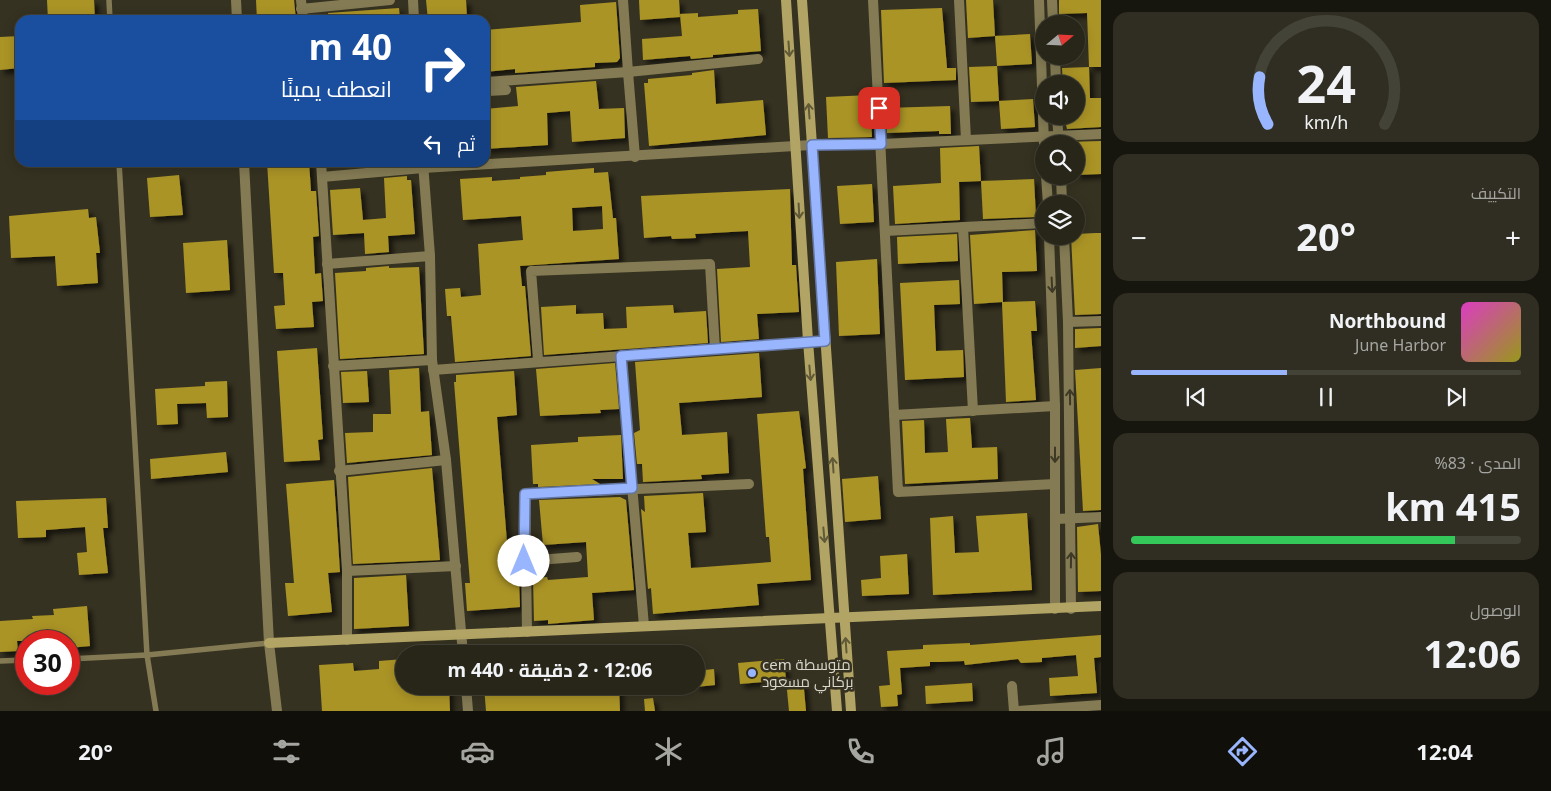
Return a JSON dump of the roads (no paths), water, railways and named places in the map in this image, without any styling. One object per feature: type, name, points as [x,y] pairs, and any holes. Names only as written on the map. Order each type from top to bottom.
[{"type":"main road","points":[[786,0],[808,341],[837,711]]},
{"type":"main road","points":[[802,0],[851,711]]},
{"type":"main road","points":[[269,644],[844,616],[1071,609],[1101,606]]},
{"type":"street","points":[[236,0],[237,15]]},
{"type":"street","points":[[302,10],[390,0]]},
{"type":"street","points":[[413,0],[414,15]]},
{"type":"street","points":[[623,0],[635,157]]},
{"type":"street","points":[[873,0],[898,492],[1054,484]]},
{"type":"street","points":[[959,0],[966,140]]},
{"type":"street","points":[[1039,0],[1044,135]]},
{"type":"street","points":[[1052,0],[1053,15]]},
{"type":"street","points":[[490,82],[628,72],[758,59]]},
{"type":"street","points":[[490,91],[506,90]]},
{"type":"street","points":[[1085,136],[1101,134]]},
{"type":"street","points":[[490,162],[635,157],[812,145],[966,140],[1035,140]]},
{"type":"street","points":[[244,167],[269,644],[278,711]]},
{"type":"street","points":[[321,167],[339,471],[347,572],[347,640]]},
{"type":"street","points":[[322,177],[406,167]]},
{"type":"street","points":[[423,167],[430,256],[433,365],[446,460],[463,645]]},
{"type":"street","points":[[885,231],[1035,223]]},
{"type":"street","points":[[963,227],[973,411]]},
{"type":"street","points":[[1049,245],[1055,406],[1055,609]]},
{"type":"street","points":[[1064,245],[1072,519],[1071,609]]},
{"type":"street","points":[[327,264],[430,256]]},
{"type":"street","points":[[538,360],[531,271],[710,264],[715,350]]},
{"type":"street","points":[[1068,322],[1101,321]]},
{"type":"street","points":[[333,366],[433,365],[621,356],[825,341]]},
{"type":"street","points":[[621,356],[644,626]]},
{"type":"street","points":[[894,415],[1055,406]]},
{"type":"street","points":[[339,471],[446,460]]},
{"type":"street","points":[[526,632],[525,494],[749,484]]},
{"type":"street","points":[[1056,520],[1101,518]]},
{"type":"street","points":[[524,561],[578,557]]},
{"type":"street","points":[[347,572],[456,566]]},
{"type":"street","points":[[1012,686],[1016,711],[1101,705]]},
{"type":"street","points":[[467,695],[468,711]]},
{"type":"lane","points":[[109,0],[110,15]]},
{"type":"lane","points":[[119,167],[147,655],[156,711]]},
{"type":"lane","points":[[80,658],[147,655],[269,644]]},
{"type":"lane","points":[[0,661],[15,660]]},
{"type":"place","name":"cem متوسطة بركاني مسعود","points":[[752,673]]}]
